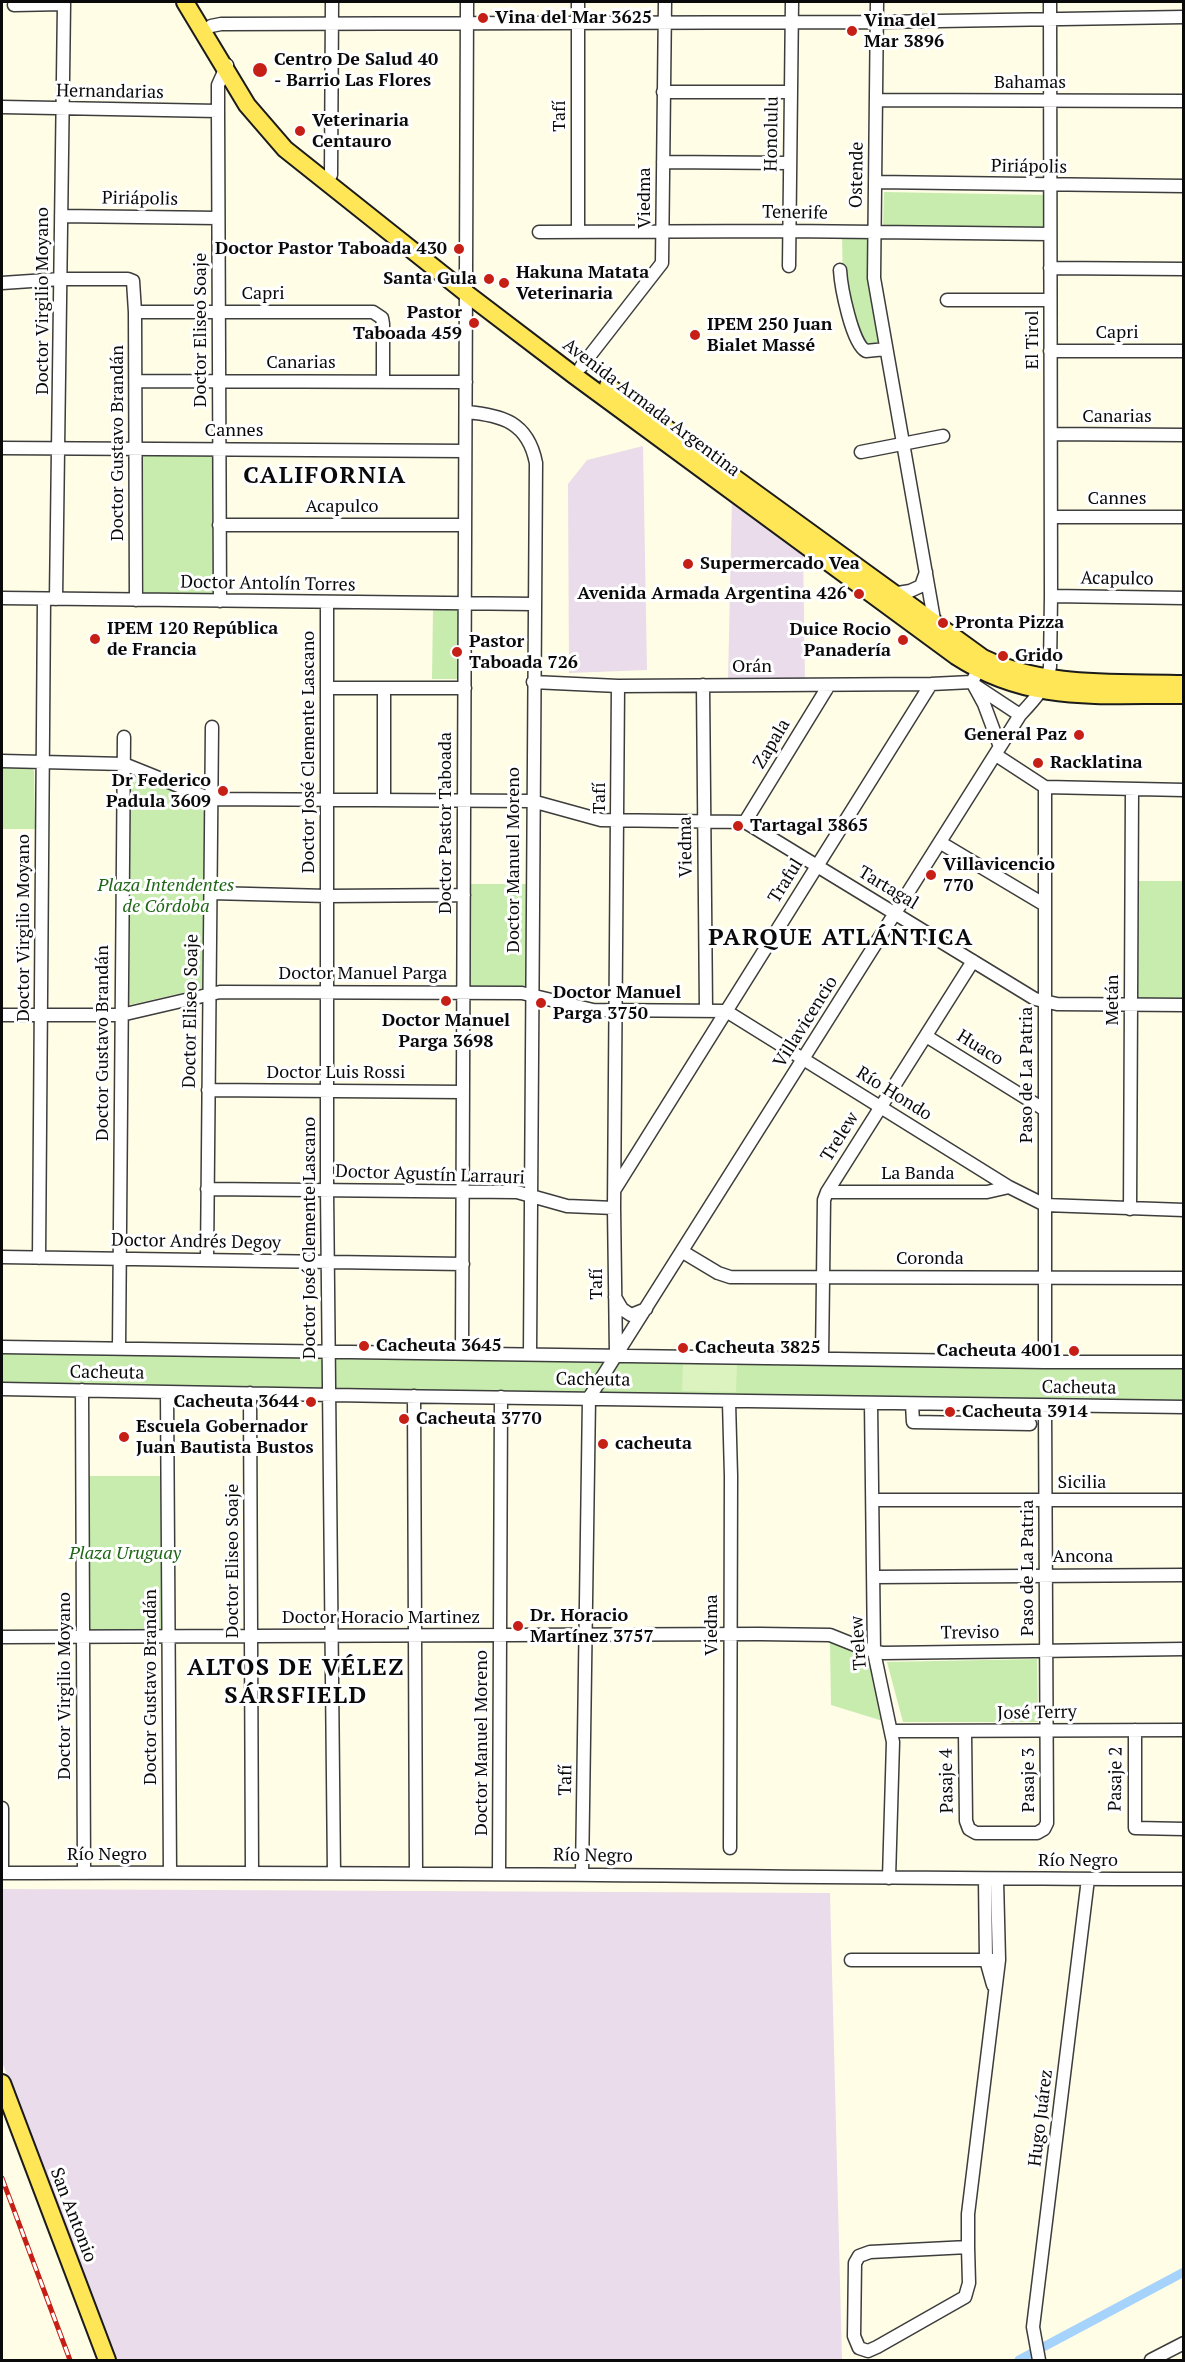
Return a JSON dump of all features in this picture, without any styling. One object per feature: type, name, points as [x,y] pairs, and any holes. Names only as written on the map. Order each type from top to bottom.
[{"type":"main road","name":"Avenida Armada Argentina","points":[[185,2],[262,114],[285,137],[466,287],[581,367],[970,651],[1045,685],[1079,694],[1184,696]]},
{"type":"main road","name":"Avenida Armada Argentina","points":[[196,2],[211,26],[227,65],[259,122],[285,149],[466,287],[652,434],[975,676],[1045,685],[1184,684]]},
{"type":"main road","name":"San Antonio","points":[[2,2083],[107,2361]]},
{"type":"main road","name":"San Antonio","points":[[2,2107],[96,2361]]},
{"type":"street","points":[[331,175],[332,2]]},
{"type":"street","name":"Doctor Pastor Taboada","points":[[462,1353],[467,2]]},
{"type":"street","name":"Tafí","points":[[578,2],[578,231]]},
{"type":"street","name":"Viedma","points":[[581,367],[659,269],[663,256],[665,2]]},
{"type":"street","name":"Honolulu","points":[[789,266],[792,2]]},
{"type":"street","name":"Ostende","points":[[877,2],[874,278],[934,625]]},
{"type":"street","name":"El Tirol","points":[[1045,685],[1050,667],[1051,596],[1050,2]]},
{"type":"street","points":[[14,5],[66,3]]},
{"type":"street","name":"Doctor Virgilio Moyano","points":[[39,1258],[43,761],[60,448],[61,216],[66,3]]},
{"type":"street","points":[[211,26],[332,22],[665,24],[1184,17]]},
{"type":"street","name":"Doctor Eliseo Soaje","points":[[220,601],[218,85],[227,65]]},
{"type":"street","points":[[663,92],[791,92]]},
{"type":"street","name":"Bahamas","points":[[876,100],[1184,101]]},
{"type":"street","name":"Hernandarias","points":[[2,107],[63,110],[218,111]]},
{"type":"street","points":[[663,162],[790,163]]},
{"type":"street","name":"Piriápolis","points":[[875,182],[1184,186]]},
{"type":"street","name":"Piriápolis","points":[[61,216],[218,218]]},
{"type":"street","name":"Tenerife","points":[[539,232],[789,231],[1050,234]]},
{"type":"street","points":[[1050,268],[1184,268]]},
{"type":"street","points":[[840,270],[842,293],[859,345],[866,351],[886,349]]},
{"type":"street","points":[[2,283],[61,279]]},
{"type":"street","name":"Doctor Gustavo Brandán","points":[[61,279],[128,279],[133,281],[136,381],[136,600]]},
{"type":"street","points":[[947,300],[1050,300]]},
{"type":"street","name":"Capri","points":[[135,312],[373,312],[382,318],[383,324],[383,381]]},
{"type":"street","name":"Capri","points":[[1050,351],[1184,351]]},
{"type":"street","name":"Canarias","points":[[136,381],[466,381]]},
{"type":"street","name":"Doctor Manuel Moreno","points":[[466,412],[490,414],[512,422],[522,432],[533,451],[536,463],[530,1354]]},
{"type":"street","name":"Canarias","points":[[1051,434],[1184,435]]},
{"type":"street","points":[[861,452],[943,436]]},
{"type":"street","name":"Cannes","points":[[2,447],[465,451]]},
{"type":"street","name":"Cannes","points":[[1051,517],[1184,517]]},
{"type":"street","name":"Acapulco","points":[[219,525],[465,525]]},
{"type":"street","points":[[892,594],[910,591],[921,586],[926,571]]},
{"type":"street","name":"Acapulco","points":[[1051,596],[1184,598]]},
{"type":"street","name":"Doctor Antolín Torres","points":[[2,598],[534,604]]},
{"type":"street","name":"Doctor José Clemente Lascano","points":[[327,603],[327,1190],[334,1873]]},
{"type":"street","points":[[975,676],[1020,715]]},
{"type":"street","points":[[975,676],[998,751],[1045,787],[1184,790]]},
{"type":"street","name":"Orán","points":[[533,682],[618,686],[931,684],[975,676]]},
{"type":"street","name":"Traful","points":[[615,1190],[931,684]]},
{"type":"street","name":"Viedma","points":[[703,685],[706,1010]]},
{"type":"street","name":"Zapala","points":[[745,822],[829,685]]},
{"type":"street","name":"Villavicencio","points":[[615,1356],[683,1252],[1020,715],[1045,685]]},
{"type":"street","name":"Tafí","points":[[615,1356],[618,686]]},
{"type":"street","points":[[327,688],[465,688]]},
{"type":"street","points":[[384,688],[384,800]]},
{"type":"street","name":"Doctor Eliseo Soaje","points":[[207,1260],[212,727]]},
{"type":"street","name":"Doctor Gustavo Brandán","points":[[119,1348],[124,737]]},
{"type":"street","points":[[2,761],[124,764],[211,799],[532,801],[592,819],[745,822]]},
{"type":"street","name":"Paso de La Patria","points":[[1045,787],[1045,1362]]},
{"type":"street","name":"Metán","points":[[1130,1209],[1132,790]]},
{"type":"street","name":"Tartagal","points":[[745,822],[1044,1002]]},
{"type":"street","points":[[941,843],[1045,905]]},
{"type":"street","points":[[211,893],[327,896],[464,895]]},
{"type":"street","name":"Trelew","points":[[822,1359],[824,1200],[827,1192],[973,961]]},
{"type":"street","name":"Doctor Manuel Parga","points":[[2,1015],[121,1015],[210,993],[327,992],[531,995],[577,1007],[616,1011],[726,1011]]},
{"type":"street","points":[[1044,1002],[1184,1005]]},
{"type":"street","name":"Río Hondo","points":[[726,1011],[1009,1187],[1045,1205]]},
{"type":"street","name":"Huaco","points":[[926,1036],[1045,1110]]},
{"type":"street","name":"Doctor Luis Rossi","points":[[208,1090],[463,1092]]},
{"type":"street","name":"La Banda","points":[[827,1192],[987,1192],[1009,1187]]},
{"type":"street","name":"Doctor Agustín Larrauri","points":[[207,1189],[517,1192],[567,1206],[614,1208]]},
{"type":"street","points":[[1045,1205],[1184,1210]]},
{"type":"street","name":"Coronda","points":[[683,1252],[724,1276],[1184,1278]]},
{"type":"street","name":"Doctor Andrés Degoy","points":[[2,1257],[463,1264]]},
{"type":"street","points":[[615,1297],[625,1312],[631,1315],[646,1309]]},
{"type":"street","name":"Cacheuta","points":[[2,1347],[1184,1362]]},
{"type":"street","points":[[589,1398],[615,1356]]},
{"type":"street","name":"Cacheuta","points":[[2,1389],[729,1402],[1184,1407]]},
{"type":"street","name":"Doctor Virgilio Moyano","points":[[82,1390],[84,1873]]},
{"type":"street","name":"Doctor Gustavo Brandán","points":[[167,1392],[170,1873]]},
{"type":"street","name":"Doctor Eliseo Soaje","points":[[250,1393],[252,1873]]},
{"type":"street","points":[[414,1396],[416,1873]]},
{"type":"street","name":"Doctor Manuel Moreno","points":[[499,1873],[501,1397]]},
{"type":"street","name":"Tafí","points":[[582,1874],[589,1398]]},
{"type":"street","name":"Viedma","points":[[729,1402],[731,1476],[730,1848]]},
{"type":"street","name":"Trelew","points":[[871,1403],[874,1652],[892,1731],[889,1878]]},
{"type":"street","points":[[912,1404],[913,1422],[1030,1424]]},
{"type":"street","name":"Paso de La Patria","points":[[1045,1406],[1046,1730]]},
{"type":"street","name":"Sicilia","points":[[873,1500],[1184,1500]]},
{"type":"street","name":"Ancona","points":[[874,1577],[1184,1575]]},
{"type":"street","name":"Doctor Horacio Martinez","points":[[2,1637],[760,1634]]},
{"type":"street","name":"Treviso","points":[[760,1634],[830,1635],[874,1652],[1184,1649]]},
{"type":"street","name":"Pasaje 3","points":[[969,1829],[976,1833],[1037,1833],[1044,1830],[1047,1824],[1046,1730]]},
{"type":"street","name":"Pasaje 2","points":[[1135,1730],[1135,1828],[1184,1829]]},
{"type":"street","name":"José Terry","points":[[892,1731],[1184,1730]]},
{"type":"street","name":"Pasaje 4","points":[[965,1731],[966,1821],[969,1829]]},
{"type":"street","points":[[2,1808],[2,1873]]},
{"type":"street","name":"Río Negro","points":[[2,1873],[499,1873],[1184,1879]]},
{"type":"street","points":[[968,2247],[870,2252],[859,2256],[855,2264],[854,2336],[859,2348],[868,2351],[877,2347],[965,2297],[969,2283],[968,2214],[999,1960],[991,1879]]},
{"type":"street","points":[[991,1879],[986,1960],[994,1989]]},
{"type":"street","name":"Hugo Juárez","points":[[1039,2359],[1033,2327],[1088,1879]]},
{"type":"street","points":[[852,1960],[999,1960]]},
{"type":"street","points":[[1151,2361],[1182,2346]]},
{"type":"shaded area","points":[[643,446],[647,670],[569,673],[568,484],[587,460]]},
{"type":"shaded area","points":[[732,499],[803,550],[805,683],[728,681]]},
{"type":"shaded area","points":[[2,1889],[830,1893],[842,2360],[118,2360],[2,2062]]},
{"type":"green space","points":[[884,192],[1046,195],[1045,229],[883,227]]},
{"type":"green space","points":[[842,234],[871,234],[883,344],[865,346],[843,284]]},
{"type":"green space","points":[[143,454],[212,454],[213,598],[144,598]]},
{"type":"green space","points":[[433,609],[462,609],[461,679],[432,679]]},
{"type":"green space","points":[[2,767],[31,767],[34,771],[35,829],[2,829]]},
{"type":"green space","name":"Plaza Intendentes de Córdoba","points":[[128,771],[205,804],[204,988],[125,1006]]},
{"type":"green space","points":[[1134,881],[1183,881],[1183,1002],[1134,1001]]},
{"type":"green space","points":[[468,884],[527,884],[528,989],[466,990]]},
{"type":"green space","points":[[2,1347],[1184,1362],[1183,1407],[2,1389]]},
{"type":"green space","points":[[683,1364],[737,1365],[736,1392],[682,1391]]},
{"type":"green space","name":"Plaza Uruguay","points":[[87,1476],[164,1476],[164,1631],[87,1631]]},
{"type":"green space","points":[[830,1641],[868,1659],[883,1721],[831,1705]]},
{"type":"green space","points":[[1037,1659],[1038,1722],[903,1722],[887,1662]]},
{"type":"waterway","points":[[1019,2360],[1184,2272]]},
{"type":"railway","points":[[2,2178],[70,2360]]},
{"type":"place","name":"Vina del Mar 3625","points":[[483,18]]},
{"type":"place","name":"Vina del Mar 3896","points":[[852,31]]},
{"type":"place","name":"Centro De Salud 40 - Barrio Las Flores","points":[[260,70]]},
{"type":"place","name":"Veterinaria Centauro","points":[[300,131]]},
{"type":"place","name":"Doctor Pastor Taboada 430","points":[[459,249]]},
{"type":"place","name":"Santa Gula","points":[[489,279]]},
{"type":"place","name":"Hakuna Matata Veterinaria","points":[[504,283]]},
{"type":"place","name":"Pastor Taboada 459","points":[[474,323]]},
{"type":"place","name":"IPEM 250 Juan Bialet Massé","points":[[695,335]]},
{"type":"place","name":"Supermercado Vea","points":[[688,564]]},
{"type":"place","name":"Avenida Armada Argentina 426","points":[[859,594]]},
{"type":"place","name":"Pronta Pizza","points":[[943,623]]},
{"type":"place","name":"IPEM 120 República de Francia","points":[[95,639]]},
{"type":"place","name":"Duice Rocio Panadería","points":[[903,640]]},
{"type":"place","name":"Pastor Taboada 726","points":[[457,652]]},
{"type":"place","name":"Grido","points":[[1003,656]]},
{"type":"place","name":"General Paz","points":[[1079,735]]},
{"type":"place","name":"Racklatina","points":[[1038,763]]},
{"type":"place","name":"Dr Federico Padula 3609","points":[[223,791]]},
{"type":"place","name":"Tartagal 3865","points":[[738,826]]},
{"type":"place","name":"Villavicencio 770","points":[[931,875]]},
{"type":"place","name":"Doctor Manuel Parga 3698","points":[[446,1001]]},
{"type":"place","name":"Doctor Manuel Parga 3750","points":[[541,1003]]},
{"type":"place","name":"Cacheuta 3645","points":[[364,1346]]},
{"type":"place","name":"Cacheuta 3825","points":[[683,1348]]},
{"type":"place","name":"Cacheuta 4001","points":[[1074,1351]]},
{"type":"place","name":"Cacheuta 3644","points":[[311,1402]]},
{"type":"place","name":"Cacheuta 3914","points":[[950,1412]]},
{"type":"place","name":"Cacheuta 3770","points":[[404,1419]]},
{"type":"place","name":"Escuela Gobernador Juan Bautista Bustos","points":[[124,1437]]},
{"type":"place","name":"cacheuta","points":[[603,1444]]},
{"type":"place","name":"Dr. Horacio Martínez 3757","points":[[518,1626]]},
{"type":"district","name":"CALIFORNIA","points":[[325,476]]},
{"type":"district","name":"PARQUE ATLÁNTICA","points":[[841,938]]},
{"type":"district","name":"ALTOS DE VÉLEZ SÁRSFIELD","points":[[296,1682]]}]
